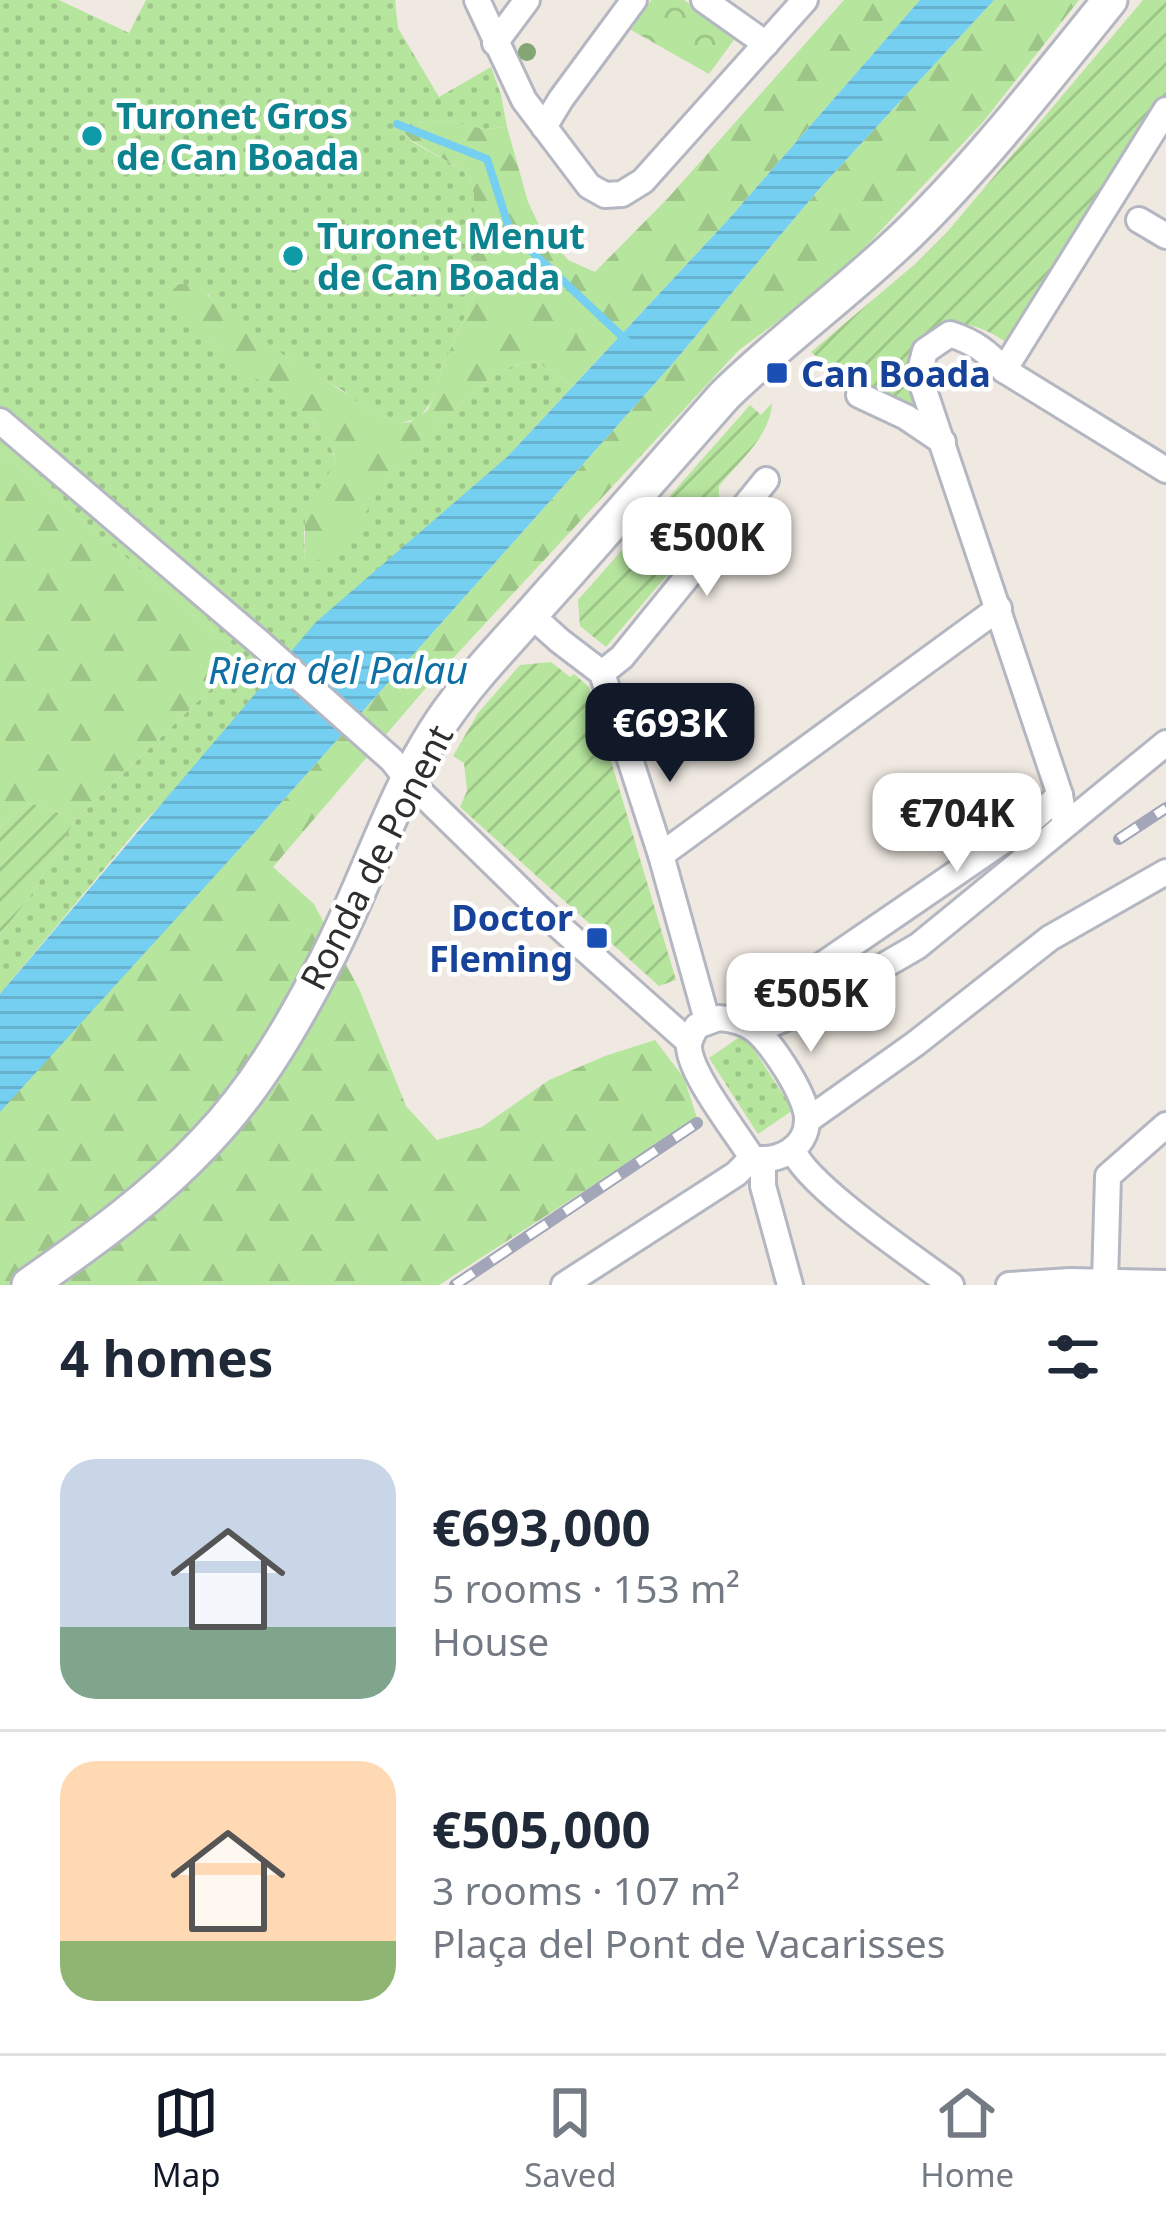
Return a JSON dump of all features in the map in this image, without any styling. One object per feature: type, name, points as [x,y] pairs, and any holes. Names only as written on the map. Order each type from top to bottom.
[{"type":"main road","name":"Ronda de Ponent","points":[[29,1285],[134,1209],[207,1141],[241,1100],[329,955],[383,827],[400,770],[461,695],[724,397],[910,232],[1008,124],[1109,0]]},
{"type":"street","points":[[477,0],[524,100],[589,186],[604,195],[622,194],[643,181],[798,3]]},
{"type":"street","points":[[495,43],[527,0]]},
{"type":"street","points":[[544,127],[634,0]]},
{"type":"street","points":[[704,0],[766,44]]},
{"type":"street","points":[[1004,370],[1166,110]]},
{"type":"street","points":[[1139,220],[1166,236]]},
{"type":"street","points":[[1065,825],[1060,795],[919,375],[925,351],[950,334],[969,340],[1004,370],[1166,470]]},
{"type":"street","points":[[859,395],[944,442]]},
{"type":"street","points":[[0,421],[259,642],[400,770],[542,911],[689,1042]]},
{"type":"street","points":[[602,673],[622,657],[766,480]]},
{"type":"street","points":[[661,855],[999,608]]},
{"type":"street","points":[[531,615],[602,673],[661,855],[707,1020]]},
{"type":"street","points":[[790,1285],[757,1159],[711,1097],[691,1058],[689,1042],[697,1025],[719,1018],[774,1023],[811,1008],[918,946],[1166,743]]},
{"type":"street","points":[[743,1023],[1025,826],[1060,795]]},
{"type":"street","points":[[808,1120],[1051,938],[1166,872]]},
{"type":"street","points":[[564,1285],[757,1159],[793,1150],[803,1137],[808,1120],[796,1088],[763,1037],[743,1023]]},
{"type":"street","points":[[1105,1282],[1108,1175],[1166,1125]]},
{"type":"street","points":[[793,1150],[798,1164],[821,1186],[951,1285]]},
{"type":"street","points":[[1010,1285],[1166,1283]]},
{"type":"green space","points":[[0,0],[59,0],[129,33],[146,0],[395,0],[398,28],[439,97],[491,67],[507,127],[484,129],[447,121],[398,124],[411,141],[462,170],[474,195],[479,285],[433,400],[419,418],[400,423],[368,411],[239,323],[208,294],[172,310],[301,408],[327,436],[336,462],[304,531],[305,562],[319,559],[347,537],[409,451],[500,373],[536,361],[573,386],[140,826],[0,994],[0,935],[31,895],[76,819],[244,657],[0,451]]},
{"type":"green space","points":[[651,0],[684,0],[736,37],[709,74],[631,30]]},
{"type":"green space","points":[[844,0],[920,0],[727,221],[573,386],[536,361],[489,379],[403,458],[345,539],[319,560],[305,563],[305,510],[336,462],[330,445],[300,408],[174,314],[169,298],[176,287],[184,284],[203,291],[289,359],[368,411],[410,422],[427,411],[433,400],[479,285],[469,177],[411,140],[397,124],[447,121],[484,129],[507,127],[539,225],[568,260],[595,272],[669,197]]},
{"type":"green space","points":[[994,0],[1079,0],[983,122],[835,279],[739,350],[431,682],[273,867],[314,904],[360,991],[406,1106],[437,1140],[482,1127],[549,1080],[655,1040],[684,1078],[697,1118],[439,1285],[0,1285],[0,1112],[11,1097],[263,823],[674,362],[820,188]]},
{"type":"green space","points":[[1143,0],[1166,0],[1166,96],[1011,346],[982,329],[961,324],[926,333],[913,345],[908,359],[920,409],[837,373],[811,352],[948,231]]},
{"type":"green space","points":[[772,403],[760,438],[719,486],[719,514],[606,647],[580,626],[578,600],[750,405],[761,415]]},
{"type":"green space","points":[[0,451],[244,657],[76,819],[30,803],[0,827]]},
{"type":"green space","points":[[551,662],[589,687],[676,980],[659,986],[460,807],[467,791],[464,763],[453,756],[478,713],[520,665]]},
{"type":"green space","points":[[30,803],[76,819],[31,895],[0,935],[0,827]]},
{"type":"green space","points":[[744,1034],[793,1110],[758,1134],[709,1058]]},
{"type":"water","name":"Riera del Palau","points":[[920,0],[994,0],[820,188],[674,362],[0,1112],[0,994],[316,622],[507,457],[727,221]]},
{"type":"waterway","points":[[397,124],[487,159],[510,231],[628,342]]},
{"type":"railway","points":[[1119,839],[1166,808]]},
{"type":"railway","points":[[455,1285],[697,1123]]},
{"type":"place","name":"Turonet Gros de Can Boada","points":[[92,136]]},
{"type":"place","name":"Turonet Menut de Can Boada","points":[[293,256]]},
{"type":"place","name":"Can Boada","points":[[777,373]]},
{"type":"place","name":"Doctor Fleming","points":[[597,938]]}]
